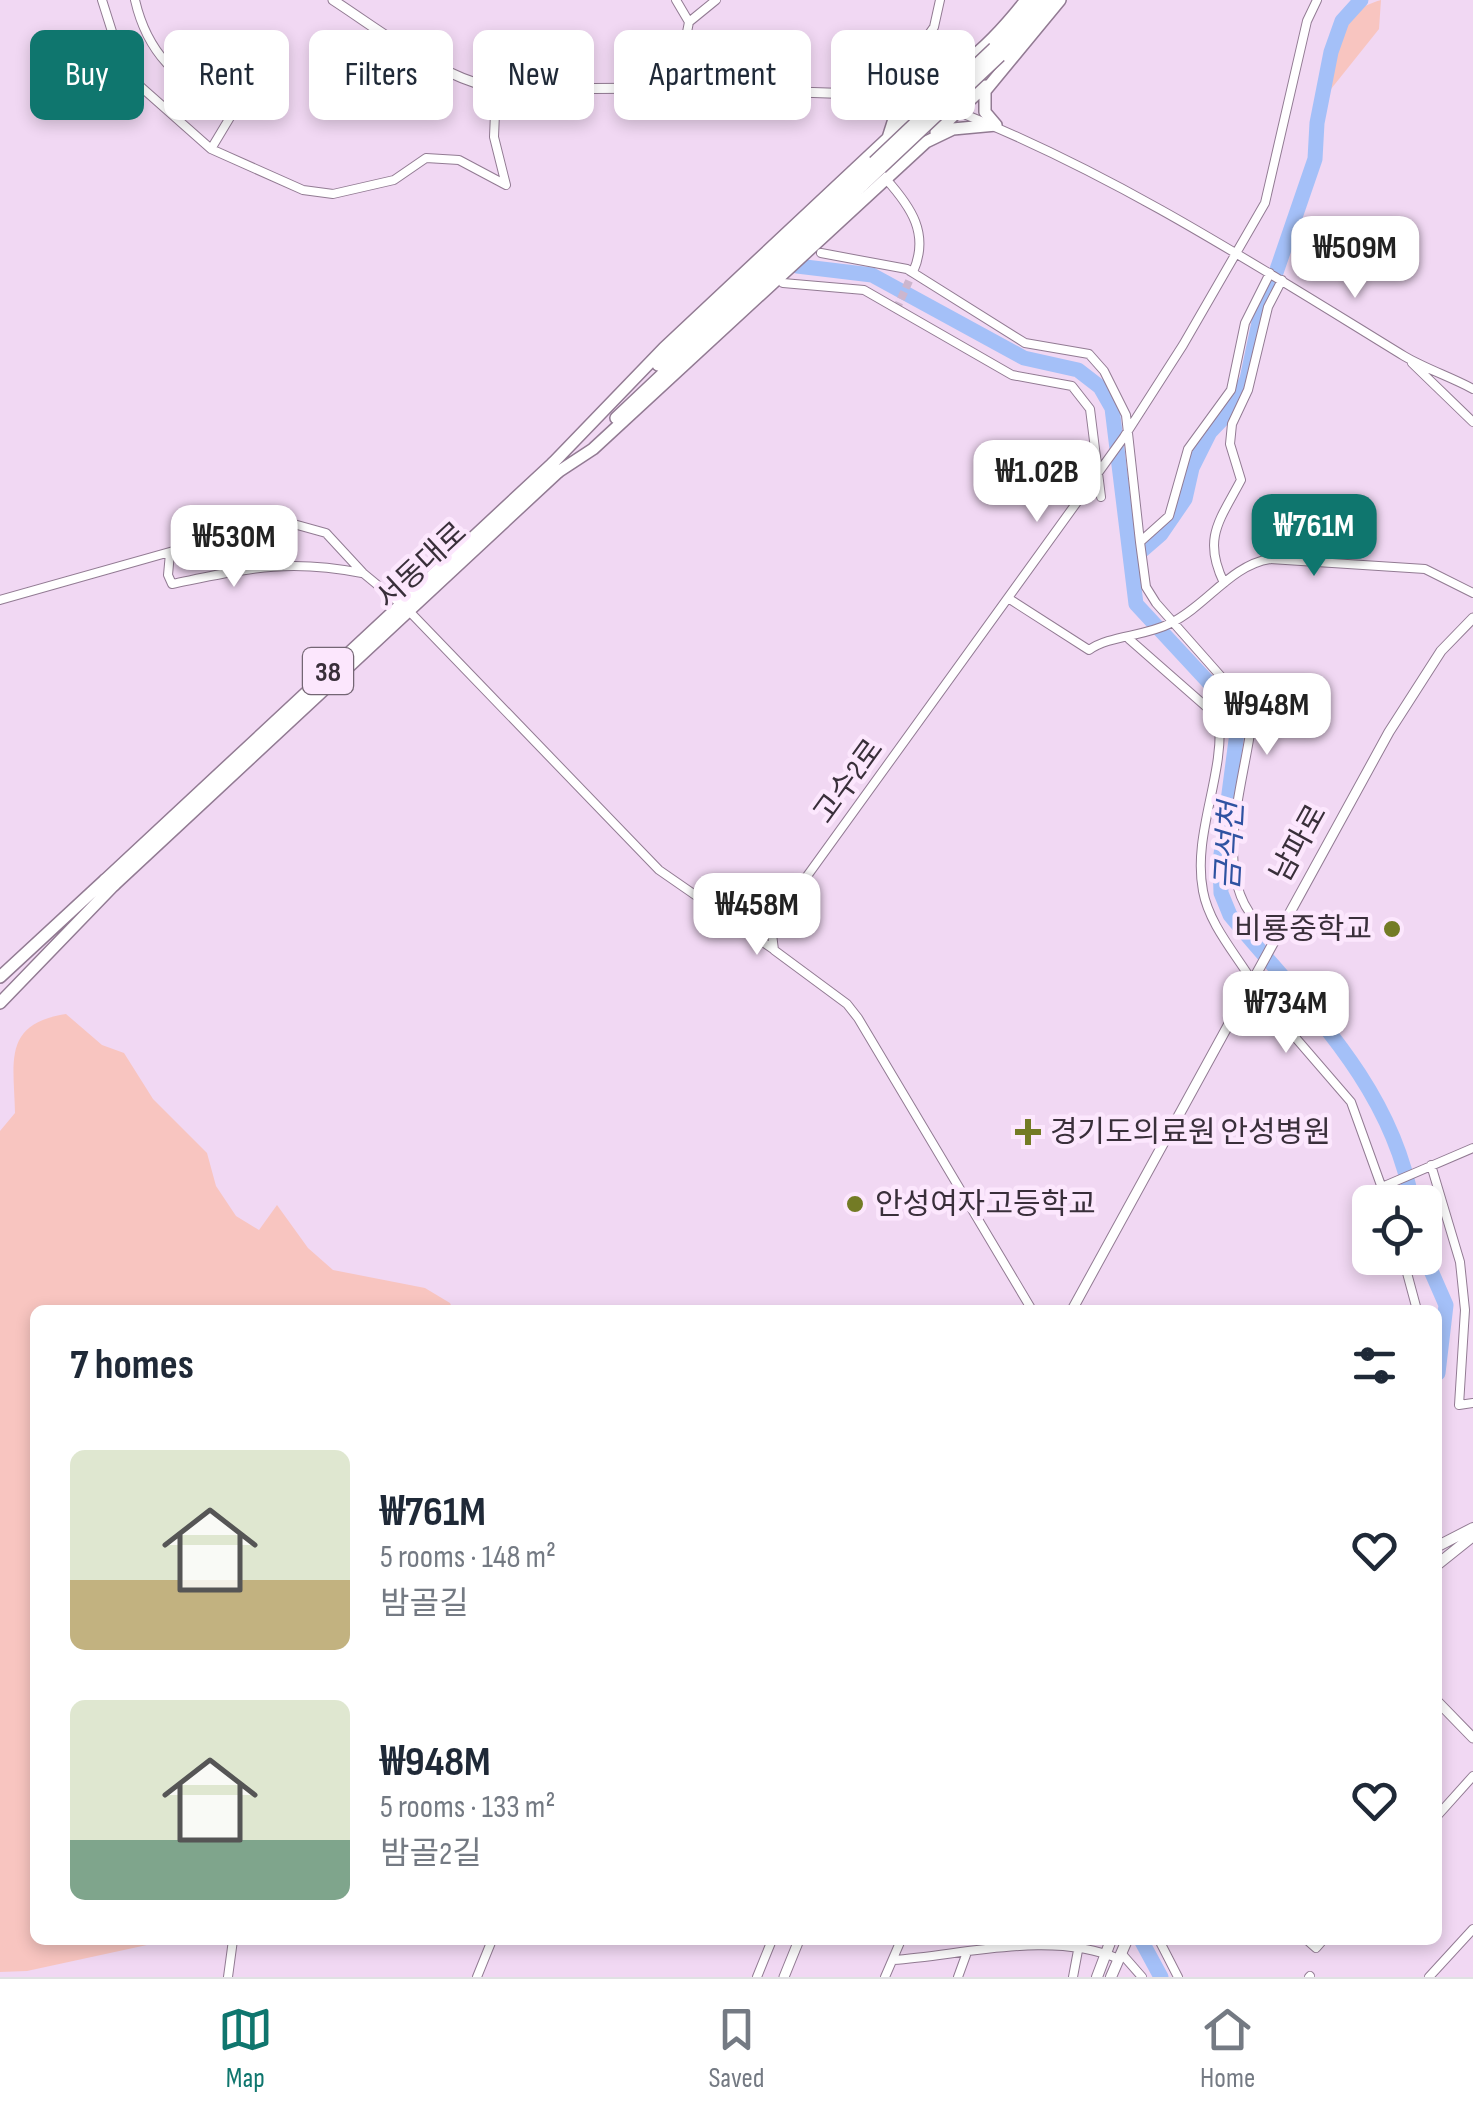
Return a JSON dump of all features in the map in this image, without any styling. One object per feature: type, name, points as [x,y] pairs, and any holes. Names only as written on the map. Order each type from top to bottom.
[{"type":"main road","points":[[975,54],[1026,0]]},
{"type":"main road","name":"38","points":[[997,52],[1038,0]]},
{"type":"main road","name":"38","points":[[880,169],[1049,0]]},
{"type":"main road","points":[[975,92],[991,80],[1060,0]]},
{"type":"main road","points":[[880,169],[953,128],[996,126],[982,102],[991,80]]},
{"type":"main road","points":[[888,138],[894,120]]},
{"type":"main road","points":[[555,467],[664,348],[908,120]]},
{"type":"main road","points":[[926,142],[944,120]]},
{"type":"main road","name":"서동대로","points":[[0,977],[110,882],[880,169]]},
{"type":"main road","name":"서동대로","points":[[0,1003],[110,882]]},
{"type":"main road","points":[[1442,1544],[1473,1528]]},
{"type":"main road","points":[[1442,1561],[1473,1536]]},
{"type":"main road","points":[[1097,1977],[1110,1945]]},
{"type":"main road","points":[[1111,1977],[1125,1945]]},
{"type":"street","points":[[102,0],[121,60],[142,87],[211,149],[303,190],[333,194],[394,180],[426,158],[459,160],[506,184],[494,137],[495,120]]},
{"type":"street","points":[[135,0],[151,48],[180,78],[232,114],[211,149]]},
{"type":"street","points":[[332,0],[412,54],[473,83]]},
{"type":"street","points":[[676,0],[689,22]]},
{"type":"street","points":[[687,30],[689,22],[716,0]]},
{"type":"street","points":[[931,30],[940,0]]},
{"type":"street","name":"고수2로","points":[[774,950],[771,926],[1127,433],[1235,253],[1271,186],[1307,22],[1316,0]]},
{"type":"street","points":[[975,118],[1071,161],[1282,280],[1403,355],[1473,390]]},
{"type":"street","points":[[880,169],[912,207],[919,228],[919,259],[913,272]]},
{"type":"street","points":[[821,254],[913,272],[1025,343],[1088,354],[1119,396],[1146,587],[1171,623],[1248,707],[1252,720],[1233,874],[1239,901],[1273,941]]},
{"type":"street","points":[[1140,544],[1169,516],[1188,448],[1231,390],[1245,324],[1270,273]]},
{"type":"street","points":[[1224,583],[1214,564],[1212,534],[1241,480],[1230,444],[1232,424],[1248,390],[1268,308],[1282,280]]},
{"type":"street","points":[[784,283],[864,290],[1012,375],[1072,386],[1090,409],[1102,497]]},
{"type":"street","points":[[1403,355],[1473,422]]},
{"type":"street","points":[[0,600],[290,523],[326,533],[362,573],[405,607],[659,870],[847,1004],[1029,1305]]},
{"type":"street","points":[[170,553],[168,575],[172,584],[271,563],[318,564],[362,573]]},
{"type":"street","points":[[1008,598],[1089,650],[1102,641],[1133,639],[1198,610],[1252,562],[1270,558],[1425,569],[1473,592]]},
{"type":"street","name":"남파로","points":[[1252,981],[1407,702],[1441,651],[1473,618]]},
{"type":"street","points":[[1464,627],[1473,637]]},
{"type":"street","points":[[1133,639],[1218,718],[1202,858],[1203,892],[1215,924],[1252,981],[1352,1102],[1382,1185]]},
{"type":"street","points":[[1075,1305],[1252,981]]},
{"type":"street","points":[[1384,1185],[1473,1148]]},
{"type":"street","points":[[1431,1164],[1460,1262],[1470,1327],[1459,1405],[1473,1403]]},
{"type":"street","points":[[1408,1275],[1416,1305]]},
{"type":"street","points":[[1442,1706],[1473,1738]]},
{"type":"street","points":[[1442,1811],[1473,1776]]},
{"type":"street","points":[[1429,1977],[1473,1929]]},
{"type":"street","points":[[228,1977],[232,1945]]},
{"type":"street","points":[[477,1977],[490,1945]]},
{"type":"street","points":[[757,1977],[770,1945]]},
{"type":"street","points":[[784,1977],[796,1945]]},
{"type":"street","points":[[885,1977],[899,1945]]},
{"type":"street","points":[[892,1960],[966,1955],[1009,1945]]},
{"type":"street","points":[[1073,1977],[1079,1945],[1120,1956],[1142,1977]]},
{"type":"street","points":[[1162,1945],[1178,1977]]},
{"type":"street","points":[[958,1977],[966,1955]]},
{"type":"shaded area","points":[[1381,0],[1379,29],[1331,89],[1340,33],[1354,13]]},
{"type":"shaded area","points":[[66,1014],[102,1045],[124,1053],[153,1099],[207,1153],[216,1186],[236,1216],[259,1230],[277,1205],[308,1248],[333,1270],[425,1288],[451,1305],[30,1305],[30,1945],[147,1945],[27,1971],[0,1972],[0,1131],[15,1113],[16,1048],[21,1036],[45,1019]]},
{"type":"waterway","points":[[1131,560],[1161,534],[1185,499],[1192,468],[1210,432],[1234,407],[1247,379],[1259,322],[1315,159],[1317,123],[1331,52],[1342,21],[1361,0]]},
{"type":"waterway","name":"금석천","points":[[797,266],[872,275],[1024,358],[1078,370],[1100,387],[1112,408],[1136,604],[1225,700],[1238,725],[1220,862],[1221,893],[1230,915],[1315,1014],[1365,1083],[1385,1120],[1408,1185]]},
{"type":"waterway","name":"금석천","points":[[1433,1275],[1446,1305],[1442,1339]]},
{"type":"waterway","name":"금석천","points":[[1144,1945],[1161,1977]]},
{"type":"tunnel","points":[[896,310],[913,272]]},
{"type":"place","name":"비룡중학교","points":[[1392,929]]},
{"type":"place","name":"경기도의료원 안성병원","points":[[1028,1132]]},
{"type":"place","name":"안성여자고등학교","points":[[855,1204]]}]
